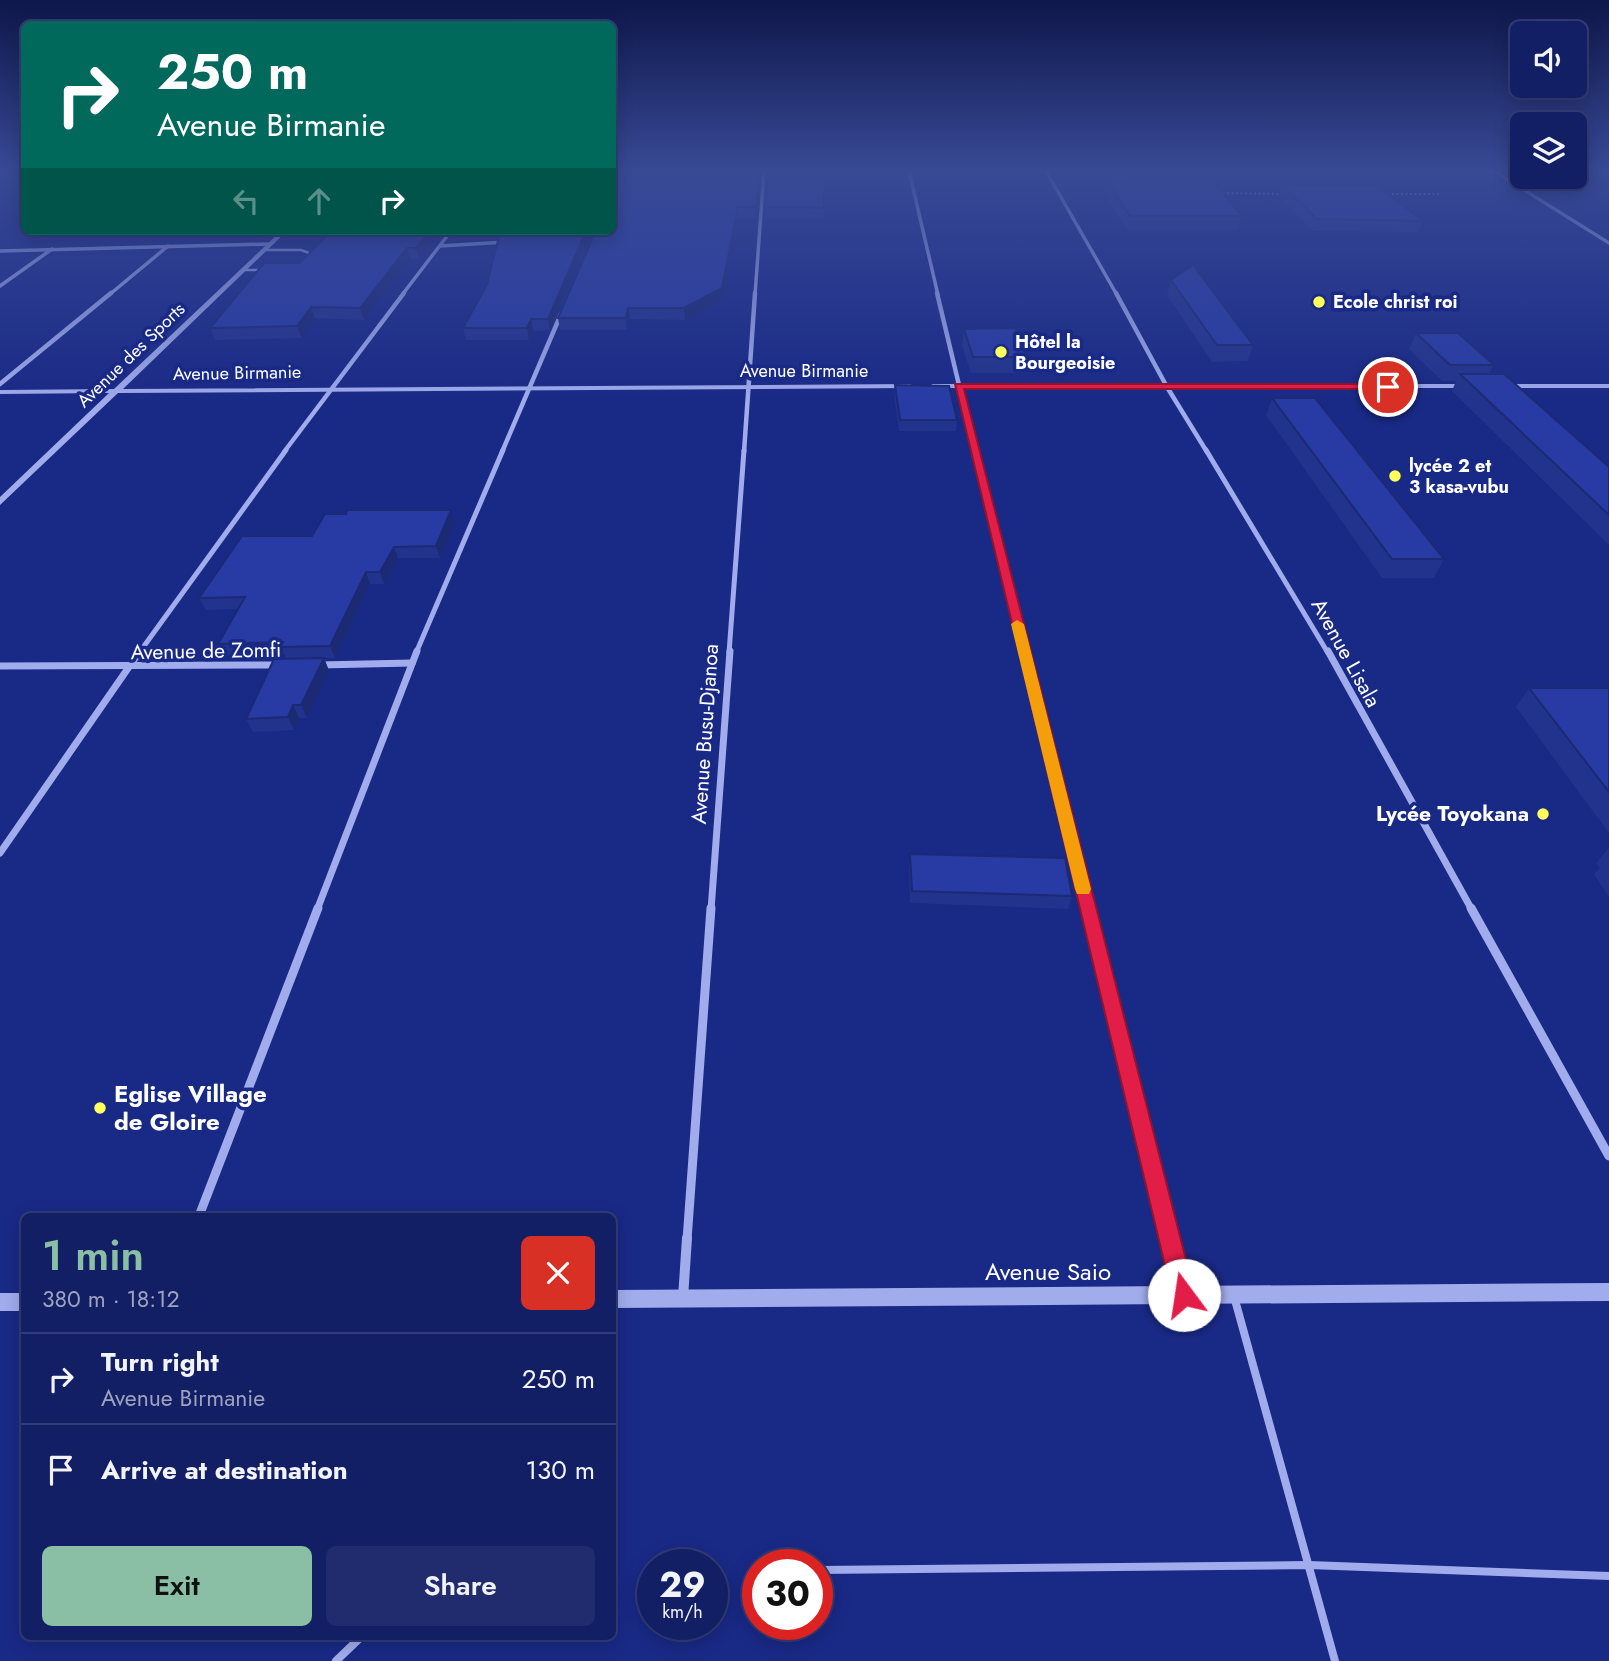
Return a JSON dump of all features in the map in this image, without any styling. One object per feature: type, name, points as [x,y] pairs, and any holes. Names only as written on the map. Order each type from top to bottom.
[{"type":"street","points":[[0,251],[44,249]]},
{"type":"street","points":[[0,286],[52,249]]},
{"type":"street","points":[[0,384],[165,249]]},
{"type":"street","name":"Avenue des Sports","points":[[0,502],[265,249]]},
{"type":"street","points":[[0,853],[126,668],[330,388],[438,249]]},
{"type":"street","name":"Avenue Busu-Djanoa","points":[[683,1299],[758,249]]},
{"type":"street","points":[[927,249],[1184,1295]]},
{"type":"street","name":"Avenue Lisala","points":[[1092,249],[1167,387],[1302,605],[1609,1156]]},
{"type":"street","points":[[200,1213],[412,663],[566,304]]},
{"type":"street","name":"Avenue Birmanie","points":[[0,392],[747,386],[1485,386]]},
{"type":"street","points":[[1499,386],[1609,386]]},
{"type":"street","points":[[316,665],[412,663]]},
{"type":"street","name":"Avenue de Zomfi","points":[[0,666],[126,668],[289,665]]},
{"type":"street","name":"Avenue Saio","points":[[616,1299],[1609,1292]]},
{"type":"street","points":[[0,1302],[21,1302]]},
{"type":"lane","points":[[284,249],[312,253],[317,258],[314,264]]},
{"type":"lane","points":[[243,270],[267,270]]},
{"type":"lane","points":[[1234,1295],[1335,1661]]},
{"type":"lane","points":[[833,1570],[1308,1565],[1609,1576]]},
{"type":"lane","points":[[336,1661],[358,1640]]},
{"type":"building","points":[[314,249],[407,249],[360,308],[311,307],[297,326],[210,328],[264,263],[300,263]]},
{"type":"building","points":[[496,249],[578,249],[548,319],[531,319],[527,328],[463,328],[487,285]]},
{"type":"building","points":[[588,249],[730,249],[722,288],[684,308],[628,308],[626,318],[558,318]]},
{"type":"building","points":[[1193,265],[1253,345],[1217,345],[1171,280]]},
{"type":"building","points":[[1015,328],[1026,357],[973,357],[964,329]]},
{"type":"building","points":[[1416,333],[1458,333],[1494,365],[1450,365]]},
{"type":"building","points":[[1460,374],[1504,374],[1609,467],[1609,515]]},
{"type":"building","points":[[895,385],[949,386],[957,420],[900,420]]},
{"type":"building","points":[[1272,398],[1315,398],[1444,559],[1392,559]]},
{"type":"building","points":[[347,510],[451,510],[436,546],[394,547],[380,572],[366,572],[330,646],[280,647],[283,642],[218,644],[245,597],[199,598],[242,536],[312,536],[325,514],[346,514]]},
{"type":"building","points":[[324,658],[301,705],[293,705],[288,717],[246,719],[274,659]]},
{"type":"building","points":[[1529,688],[1609,688],[1609,792]]},
{"type":"building","points":[[910,854],[1065,858],[1072,896],[912,891]]},
{"type":"slow traffic","points":[[1017,624],[1083,889]]},
{"type":"place","name":"Ecole christ roi","points":[[1319,302]]},
{"type":"place","name":"Hôtel la Bourgeoisie","points":[[1001,352]]},
{"type":"place","name":"lycée 2 et 3 kasa-vubu","points":[[1395,476]]},
{"type":"place","name":"Lycée Toyokana","points":[[1543,814]]},
{"type":"place","name":"Eglise Village de Gloire","points":[[100,1108]]},
{"type":"route","points":[[1184,1295],[959,386],[1388,387]]}]
